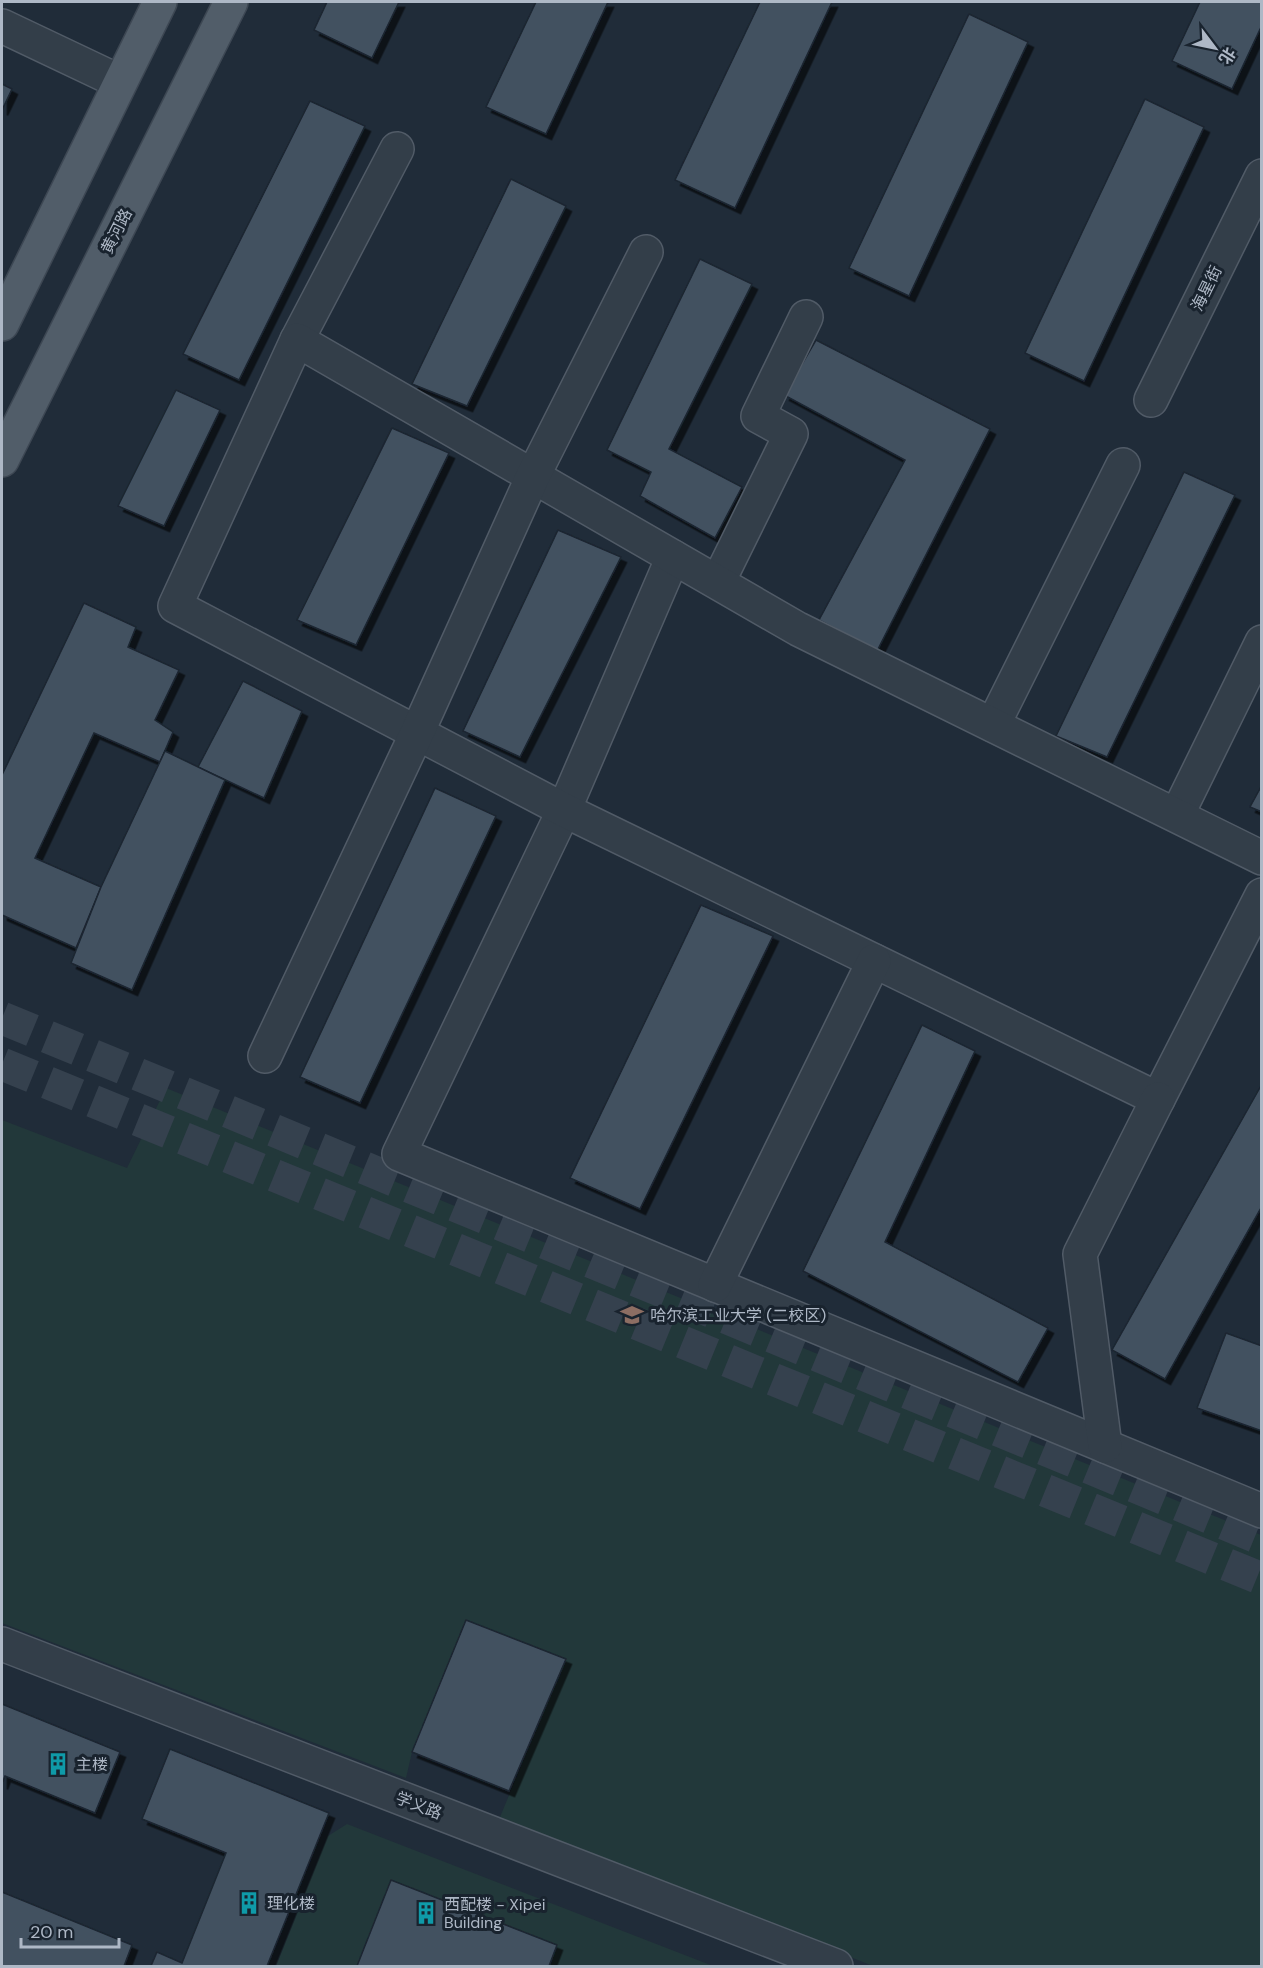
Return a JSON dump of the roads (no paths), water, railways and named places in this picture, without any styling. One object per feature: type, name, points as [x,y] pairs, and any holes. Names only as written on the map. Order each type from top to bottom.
[{"type":"main road","points":[[2,324],[160,2]]},
{"type":"main road","name":"黄河路","points":[[2,460],[231,2]]},
{"type":"street","points":[[2,26],[120,82]]},
{"type":"street","points":[[397,149],[297,340],[175,606],[564,810],[1158,1099]]},
{"type":"street","name":"海星街","points":[[1151,400],[1262,176]]},
{"type":"street","points":[[265,1056],[417,733],[533,476],[646,252]]},
{"type":"street","points":[[718,582],[791,434],[758,416],[806,317]]},
{"type":"street","points":[[297,340],[798,629],[1262,858]]},
{"type":"street","points":[[993,725],[1123,465]]},
{"type":"street","points":[[673,556],[564,810],[399,1154],[1262,1511]]},
{"type":"street","points":[[1177,815],[1262,642]]},
{"type":"street","points":[[1105,1446],[1080,1254],[1262,895]]},
{"type":"street","points":[[715,1284],[874,961]]},
{"type":"street","name":"学义路","points":[[2,1644],[836,1966]]},
{"type":"tunnel","points":[[2,1018],[1262,1539]]},
{"type":"tunnel","points":[[2,1064],[1262,1579]]},
{"type":"place","name":"哈尔滨工业大学 (二校区)","points":[[632,1315]]},
{"type":"place","name":"主楼","points":[[58,1764]]},
{"type":"place","name":"理化楼","points":[[249,1903]]},
{"type":"place","name":"西配楼 - Xipei Building","points":[[426,1913]]}]
